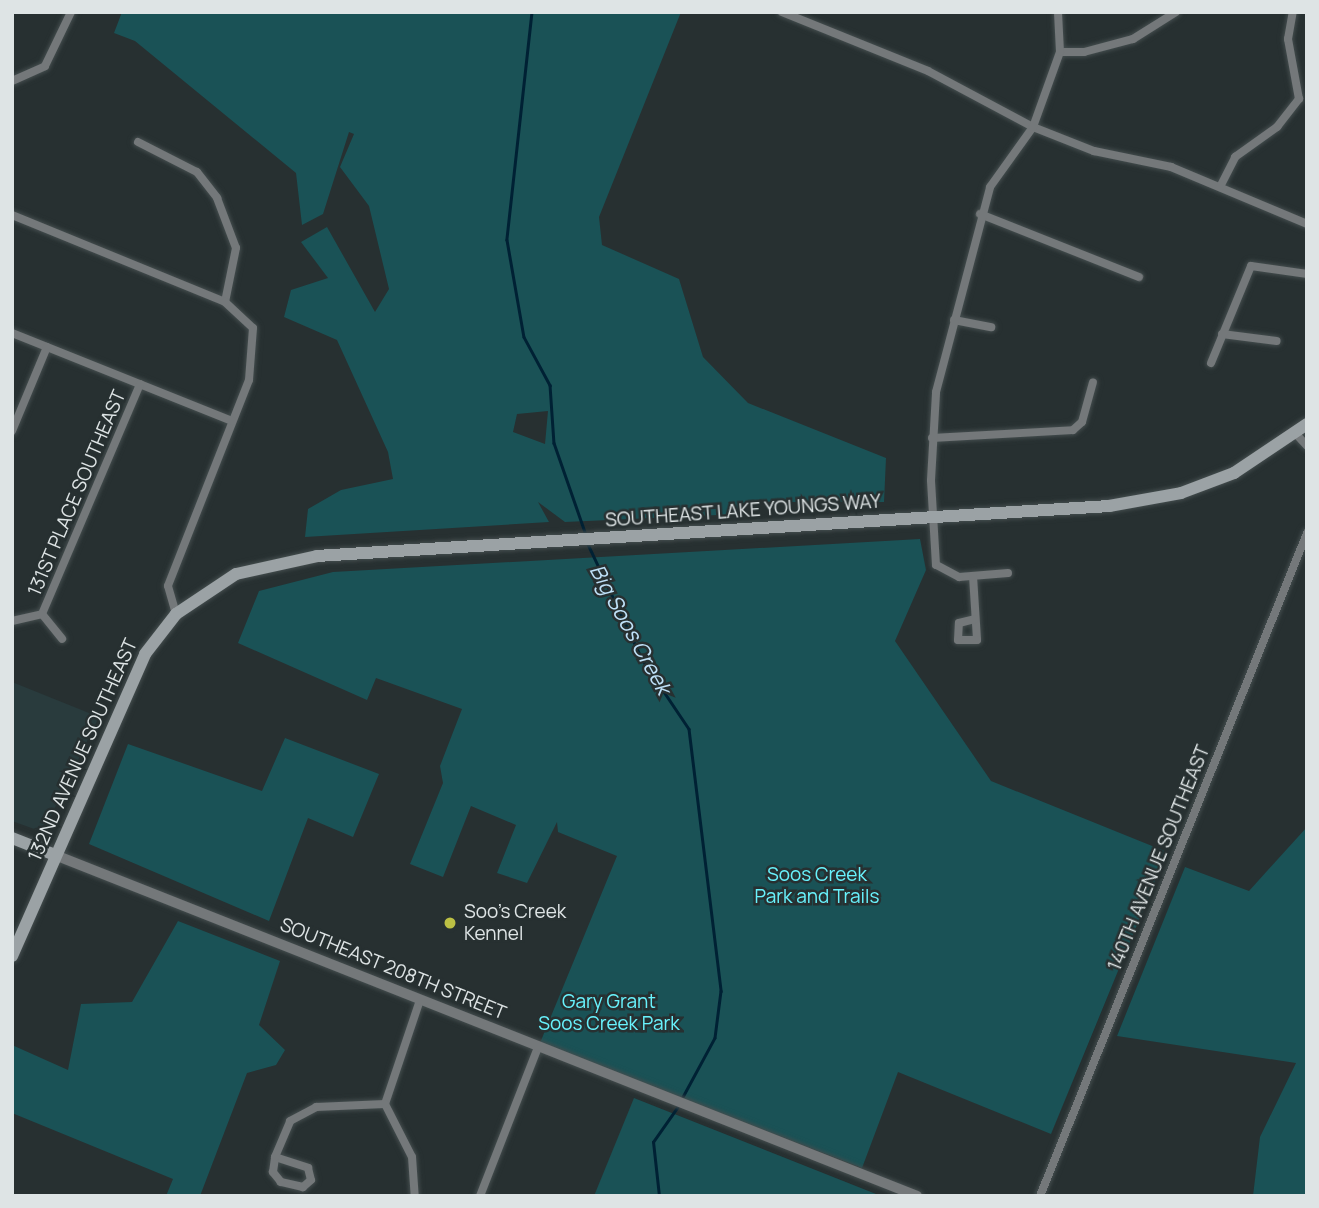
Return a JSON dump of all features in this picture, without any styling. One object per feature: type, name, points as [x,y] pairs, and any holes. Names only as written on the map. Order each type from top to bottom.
[{"type":"main road","name":"SOUTHEAST LAKE YOUNGS WAY","points":[[176,614],[236,574],[288,559],[1109,506],[1181,492],[1234,473],[1296,434],[1307,424]]},
{"type":"main road","name":"132ND AVENUE SOUTHEAST","points":[[12,956],[145,654],[176,614]]},
{"type":"main road","name":"SOUTHEAST 208TH STREET","points":[[12,838],[55,855]]},
{"type":"street","points":[[12,81],[34,75],[52,57],[71,12]]},
{"type":"street","points":[[782,12],[928,71],[1033,127],[1220,187],[1307,224]]},
{"type":"street","points":[[1008,573],[950,575],[936,565],[932,518],[932,438],[954,320],[980,214],[990,187],[1033,127],[1060,52],[1058,12]]},
{"type":"street","points":[[1060,52],[1084,52],[1133,39],[1176,12]]},
{"type":"street","points":[[1220,187],[1241,151],[1277,127],[1298,99],[1288,39],[1293,12]]},
{"type":"street","points":[[138,142],[197,172],[217,198],[236,248],[225,302]]},
{"type":"street","points":[[980,214],[1139,277]]},
{"type":"street","points":[[12,215],[225,302],[253,328],[255,353],[232,421],[168,586],[176,614]]},
{"type":"street","points":[[1211,363],[1251,266],[1307,274]]},
{"type":"street","points":[[954,320],[991,327]]},
{"type":"street","points":[[12,332],[232,421]]},
{"type":"street","points":[[1222,334],[1277,341]]},
{"type":"street","points":[[12,431],[47,347]]},
{"type":"street","points":[[932,438],[1073,430],[1082,422],[1093,382]]},
{"type":"street","name":"131ST PLACE SOUTHEAST","points":[[42,614],[140,383]]},
{"type":"street","points":[[1296,434],[1307,446]]},
{"type":"street","name":"140TH AVENUE SOUTHEAST","points":[[1040,1196],[1307,533]]},
{"type":"street","points":[[973,576],[975,619]]},
{"type":"street","points":[[12,621],[42,614],[62,639]]},
{"type":"street","name":"SOUTHEAST 208TH STREET","points":[[55,855],[917,1196]]},
{"type":"street","points":[[415,1196],[412,1157],[384,1104],[421,1000]]},
{"type":"street","points":[[480,1196],[538,1047]]},
{"type":"street","points":[[275,1157],[305,1165],[308,1184],[296,1188],[276,1178],[275,1157],[286,1127],[303,1110],[384,1104]]},
{"type":"shaded area","points":[[12,682],[99,717],[47,824],[37,830],[12,821]]},
{"type":"green space","points":[[122,12],[681,12],[599,217],[602,245],[679,279],[703,357],[748,403],[886,458],[884,502],[745,502],[739,514],[565,522],[538,502],[549,522],[305,537],[308,509],[341,490],[393,479],[388,452],[337,340],[284,317],[291,290],[328,278],[301,242],[327,227],[375,312],[389,289],[369,206],[340,167],[354,134],[349,132],[323,214],[302,225],[296,173],[135,41],[114,33]],"holes":[[[548,411],[545,444],[513,432],[517,414]]]},
{"type":"green space","name":"Soos Creek Park and Trails","points":[[920,539],[926,570],[895,641],[991,781],[1167,852],[1051,1134],[898,1072],[862,1168],[540,1043],[617,856],[558,832],[557,822],[527,883],[497,873],[516,825],[471,806],[443,877],[410,864],[443,783],[440,766],[462,709],[376,678],[367,700],[238,643],[259,591],[333,572]]},
{"type":"green space","points":[[285,738],[379,774],[353,837],[308,818],[269,921],[89,844],[128,744],[262,791]]},
{"type":"green space","points":[[1307,827],[1307,1196],[1253,1196],[1260,1137],[1296,1063],[1117,1036],[1185,867],[1249,891]]},
{"type":"green space","points":[[178,921],[280,961],[259,1025],[285,1050],[276,1065],[247,1073],[200,1196],[166,1196],[173,1179],[12,1113],[12,1045],[68,1070],[81,1004],[132,1002]]},
{"type":"green space","points":[[634,1098],[881,1196],[594,1196]]},
{"type":"waterway","name":"Big Soos Creek","points":[[532,12],[507,240],[524,337],[550,385],[554,443],[586,535]]},
{"type":"waterway","name":"Big Soos Creek","points":[[587,542],[642,659],[689,729],[721,991],[715,1038],[682,1099]]},
{"type":"waterway","name":"Big Soos Creek","points":[[659,1196],[653,1142],[679,1105]]},
{"type":"place","name":"Soo's Creek Kennel","points":[[450,923]]},
{"type":"park label","name":"Gary Grant Soos Creek Park","points":[[609,1013]]}]
